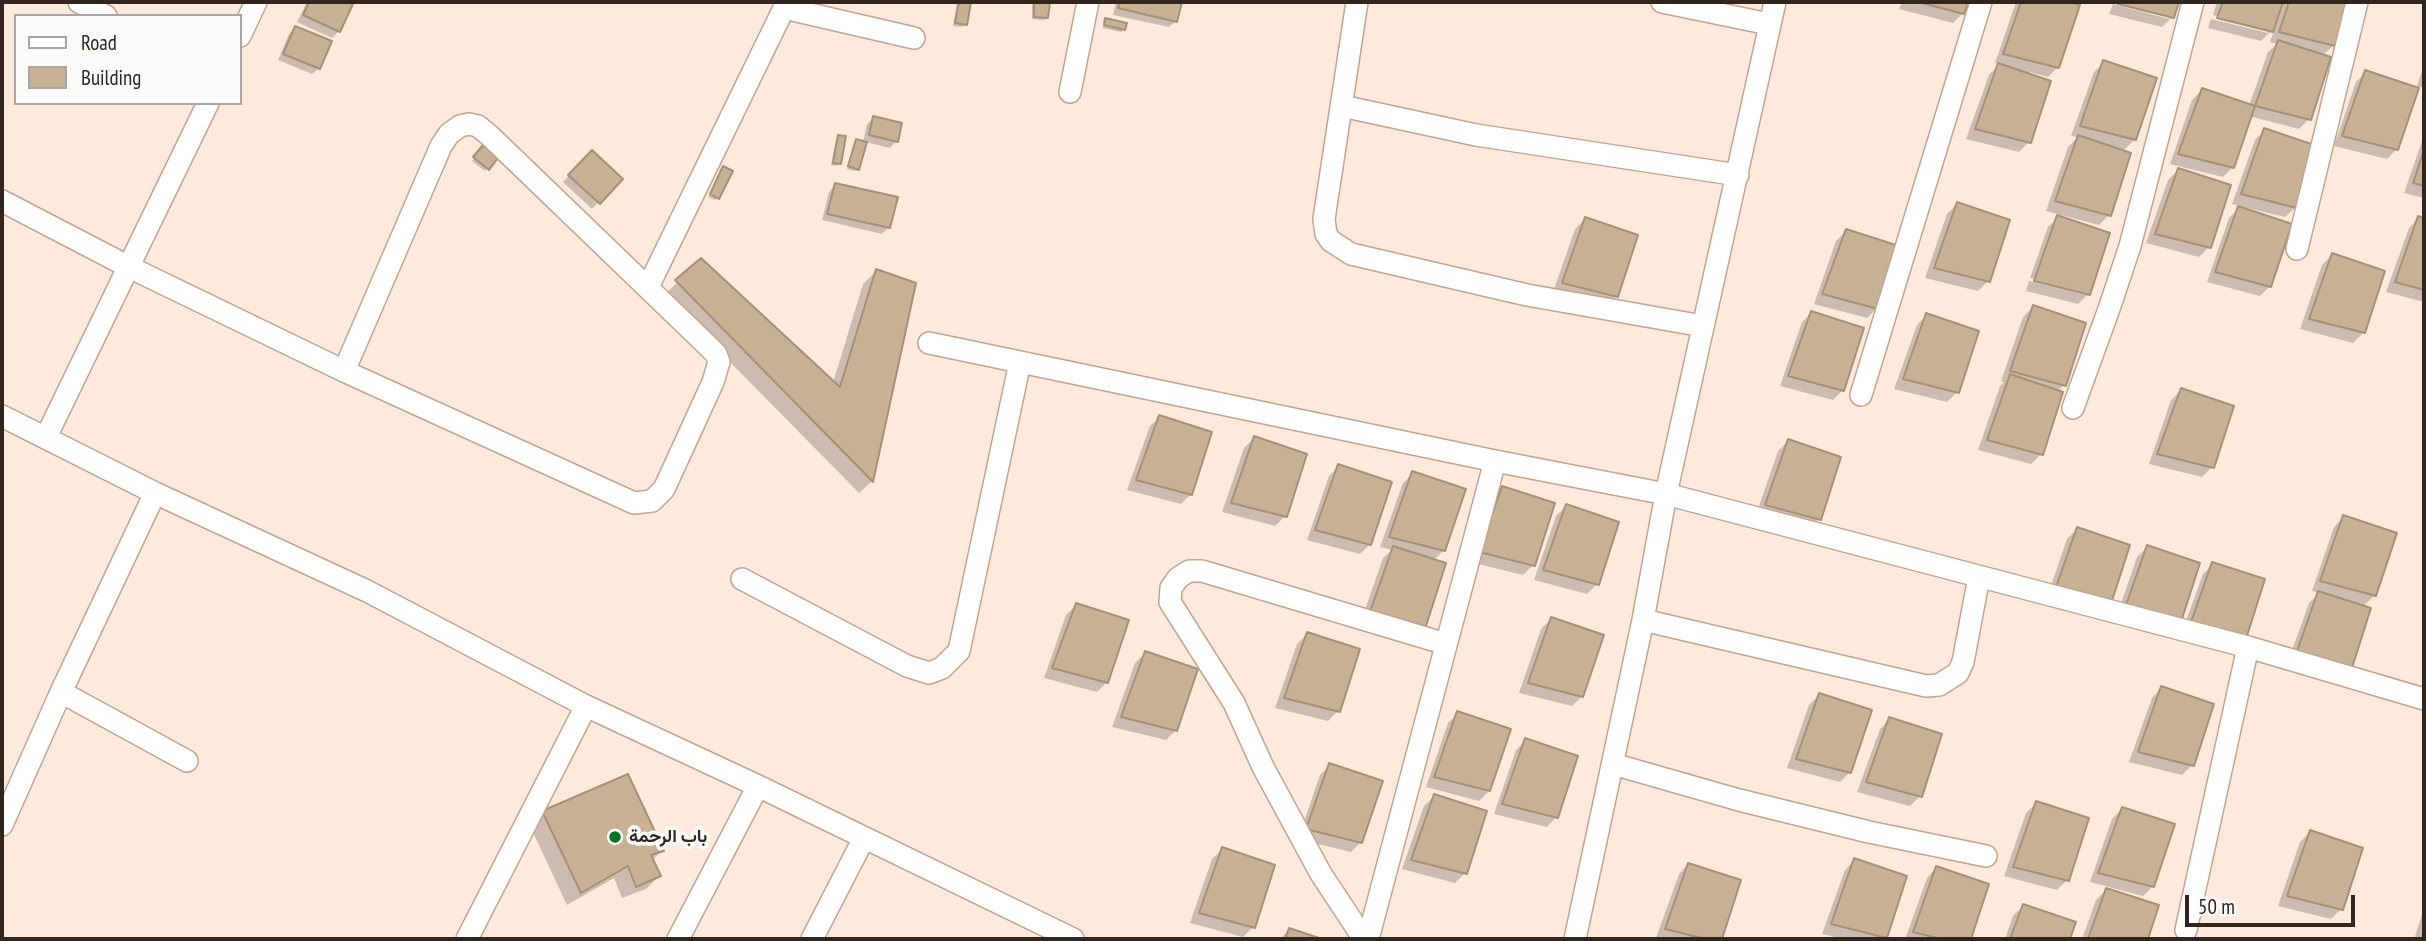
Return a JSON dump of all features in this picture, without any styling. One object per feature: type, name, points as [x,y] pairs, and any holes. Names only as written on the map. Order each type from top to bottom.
[{"type":"street","points":[[79,2],[102,14]]},
{"type":"street","points":[[242,32],[256,2]]},
{"type":"street","points":[[1070,92],[1088,2]]},
{"type":"street","points":[[1357,2],[1324,219],[1326,234],[1336,246],[1351,254],[1527,295],[1703,326]]},
{"type":"street","points":[[1662,2],[1769,24]]},
{"type":"street","points":[[1575,939],[1643,620],[1666,494],[1775,2]]},
{"type":"street","points":[[1861,395],[1981,2]]},
{"type":"street","points":[[2073,408],[2130,246],[2193,2]]},
{"type":"street","points":[[2297,249],[2357,2]]},
{"type":"street","points":[[648,287],[785,5],[914,38]]},
{"type":"street","points":[[46,437],[207,105]]},
{"type":"street","points":[[1342,106],[1476,135],[1738,174]]},
{"type":"street","points":[[2,201],[129,267],[344,371],[626,501],[647,502],[657,497],[664,489],[713,383],[719,362],[716,354],[490,136],[478,126],[469,124],[460,126],[449,134],[441,146],[344,371]]},
{"type":"street","points":[[929,343],[1666,494],[2248,647],[2424,699]]},
{"type":"street","points":[[742,579],[907,666],[929,673],[942,668],[959,651],[1020,362]]},
{"type":"street","points":[[2,416],[155,493],[367,591],[586,706],[1073,939]]},
{"type":"street","points":[[1366,939],[1495,461]]},
{"type":"street","points":[[2,825],[155,493]]},
{"type":"street","points":[[1366,939],[1321,874],[1263,767],[1234,703],[1170,602],[1171,588],[1178,578],[1189,571],[1202,571],[1446,644]]},
{"type":"street","points":[[1643,620],[1926,685],[1939,685],[1951,679],[1963,662],[1979,577]]},
{"type":"street","points":[[2186,930],[2248,647]]},
{"type":"street","points":[[61,692],[187,761]]},
{"type":"street","points":[[467,939],[586,706]]},
{"type":"street","points":[[1613,764],[1739,800],[1869,832],[1986,856]]},
{"type":"street","points":[[678,939],[758,786]]},
{"type":"street","points":[[812,939],[864,838]]},
{"type":"building","points":[[309,2],[353,4],[340,32],[303,15]]},
{"type":"building","points":[[959,2],[971,2],[967,25],[955,23]]},
{"type":"building","points":[[1034,2],[1050,2],[1048,18],[1034,17]]},
{"type":"building","points":[[1120,2],[1182,2],[1177,22],[1118,8]]},
{"type":"building","points":[[1918,2],[1968,2],[1964,14]]},
{"type":"building","points":[[2021,2],[2070,2],[2080,5],[2059,68],[2003,54]]},
{"type":"building","points":[[2179,2],[2174,18],[2118,4]]},
{"type":"building","points":[[2223,2],[2283,2],[2273,32],[2217,18]]},
{"type":"building","points":[[2289,2],[2349,2],[2335,46],[2279,32]]},
{"type":"building","points":[[1105,18],[1127,23],[1125,30],[1104,25]]},
{"type":"building","points":[[295,26],[332,41],[320,69],[283,54]]},
{"type":"building","points":[[2278,40],[2331,57],[2311,120],[2255,106]]},
{"type":"building","points":[[2103,60],[2157,78],[2136,140],[2080,126]]},
{"type":"building","points":[[1998,63],[2051,81],[2031,143],[1975,129]]},
{"type":"building","points":[[2365,70],[2419,88],[2398,150],[2342,136]]},
{"type":"building","points":[[2202,88],[2255,106],[2234,168],[2178,154]]},
{"type":"building","points":[[873,116],[902,123],[898,142],[869,135]]},
{"type":"building","points":[[2264,128],[2317,146],[2297,208],[2241,194]]},
{"type":"building","points":[[838,135],[846,136],[841,164],[833,163]]},
{"type":"building","points":[[2078,135],[2131,153],[2111,216],[2055,201]]},
{"type":"building","points":[[856,139],[867,142],[859,170],[848,166]]},
{"type":"building","points":[[483,145],[498,158],[489,170],[473,157]]},
{"type":"building","points":[[592,150],[623,179],[600,204],[568,175]]},
{"type":"building","points":[[2424,150],[2424,186],[2413,183]]},
{"type":"building","points":[[723,166],[733,171],[719,199],[710,194]]},
{"type":"building","points":[[2178,168],[2231,185],[2211,248],[2155,234]]},
{"type":"building","points":[[835,183],[898,197],[890,228],[827,214]]},
{"type":"building","points":[[1957,202],[2010,220],[1990,282],[1934,268]]},
{"type":"building","points":[[2238,206],[2292,224],[2271,287],[2215,272]]},
{"type":"building","points":[[2057,215],[2110,233],[2090,295],[2034,281]]},
{"type":"building","points":[[2418,216],[2424,218],[2424,290],[2395,282]]},
{"type":"building","points":[[1585,217],[1638,235],[1618,297],[1562,283]]},
{"type":"building","points":[[1846,229],[1899,246],[1878,309],[1822,294]]},
{"type":"building","points":[[2332,253],[2385,271],[2365,333],[2309,319]]},
{"type":"building","points":[[701,258],[840,387],[876,269],[916,283],[873,482],[675,280]]},
{"type":"building","points":[[2033,305],[2086,323],[2066,386],[2010,371]]},
{"type":"building","points":[[1811,311],[1864,328],[1844,391],[1788,376]]},
{"type":"building","points":[[1926,313],[1979,331],[1959,393],[1903,379]]},
{"type":"building","points":[[2010,374],[2063,392],[2043,455],[1987,440]]},
{"type":"building","points":[[2181,388],[2234,406],[2214,468],[2157,454]]},
{"type":"building","points":[[1159,415],[1212,432],[1192,495],[1136,480]]},
{"type":"building","points":[[1254,436],[1307,454],[1287,517],[1231,503]]},
{"type":"building","points":[[1788,439],[1841,457],[1821,520],[1765,505]]},
{"type":"building","points":[[1338,464],[1392,482],[1371,545],[1315,530]]},
{"type":"building","points":[[1412,471],[1466,489],[1445,551],[1389,537]]},
{"type":"building","points":[[1502,486],[1555,503],[1535,566],[1479,552]]},
{"type":"building","points":[[1566,504],[1619,522],[1599,585],[1543,570]]},
{"type":"building","points":[[2343,515],[2397,533],[2376,596],[2320,581]]},
{"type":"building","points":[[2077,527],[2130,545],[2110,607],[2054,593]]},
{"type":"building","points":[[2147,545],[2200,563],[2180,625],[2124,611]]},
{"type":"building","points":[[1393,546],[1446,563],[1426,626],[1370,612]]},
{"type":"building","points":[[2212,562],[2265,579],[2245,642],[2189,628]]},
{"type":"building","points":[[2318,591],[2371,608],[2351,671],[2295,657]]},
{"type":"building","points":[[1076,603],[1129,620],[1108,683],[1052,668]]},
{"type":"building","points":[[1551,617],[1604,635],[1583,697],[1528,683]]},
{"type":"building","points":[[1307,632],[1360,649],[1340,712],[1284,698]]},
{"type":"building","points":[[1145,651],[1198,669],[1177,731],[1121,717]]},
{"type":"building","points":[[2161,686],[2214,704],[2194,766],[2138,752]]},
{"type":"building","points":[[1819,693],[1872,710],[1851,773],[1796,759]]},
{"type":"building","points":[[1457,711],[1511,729],[1490,791],[1434,777]]},
{"type":"building","points":[[1889,717],[1942,734],[1922,797],[1866,782]]},
{"type":"building","points":[[1525,738],[1578,756],[1558,818],[1502,804]]},
{"type":"building","points":[[1329,763],[1383,781],[1362,843],[1306,829]]},
{"type":"building","points":[[628,774],[664,851],[651,855],[661,876],[636,887],[628,866],[581,893],[542,811]]},
{"type":"building","points":[[1434,794],[1487,811],[1467,874],[1411,860]]},
{"type":"building","points":[[2036,801],[2089,818],[2069,881],[2013,867]]},
{"type":"building","points":[[2122,807],[2175,824],[2154,887],[2098,873]]},
{"type":"building","points":[[2310,830],[2363,848],[2343,910],[2287,896]]},
{"type":"building","points":[[1222,847],[1275,865],[1255,928],[1199,913]]},
{"type":"building","points":[[1854,858],[1907,876],[1887,938],[1831,924]]},
{"type":"building","points":[[1688,863],[1741,880],[1722,939],[1706,939],[1665,929]]},
{"type":"building","points":[[1936,866],[1989,884],[1971,939],[1941,939],[1913,932]]},
{"type":"building","points":[[2106,888],[2159,905],[2148,939],[2088,939]]},
{"type":"building","points":[[2023,904],[2076,922],[2070,939],[2010,939]]},
{"type":"building","points":[[1289,928],[1322,939],[1285,939]]},
{"type":"place","name":"باب الرحمة","points":[[615,837]]}]
